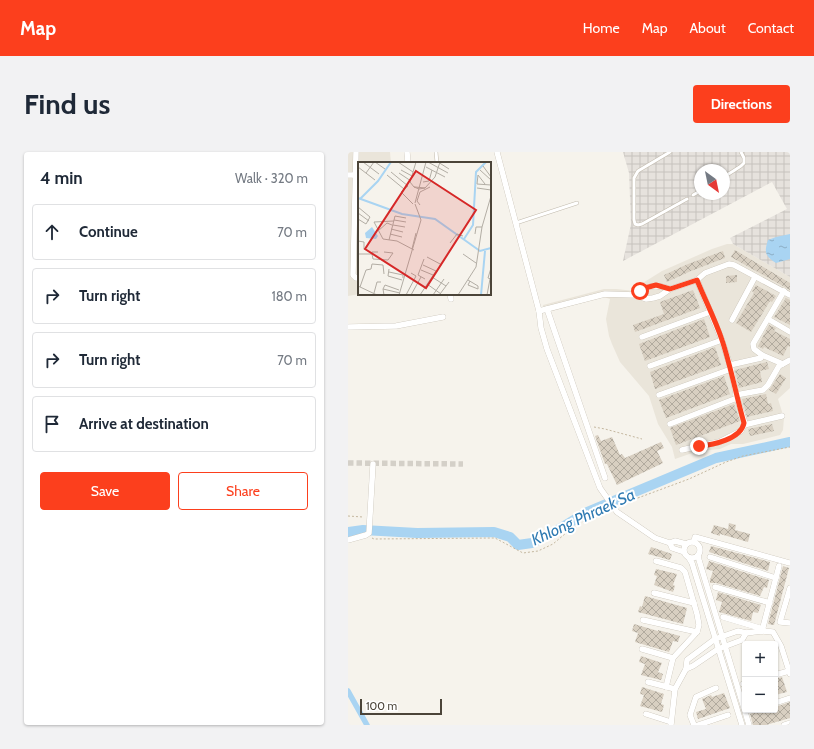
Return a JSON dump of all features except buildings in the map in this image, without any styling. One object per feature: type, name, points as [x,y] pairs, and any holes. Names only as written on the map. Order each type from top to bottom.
[{"type":"street","points":[[356,152],[357,174],[351,233],[356,245],[353,275],[358,278]]},
{"type":"street","points":[[407,152],[408,162]]},
{"type":"street","points":[[497,152],[539,311],[541,328],[547,349],[600,488],[615,510],[655,538],[670,543],[675,541],[686,544],[694,542]]},
{"type":"street","points":[[348,175],[357,174]]},
{"type":"street","points":[[539,311],[605,294],[635,295],[640,298],[653,298],[660,296],[670,289],[697,280],[705,273],[729,264],[734,265],[790,295]]},
{"type":"street","points":[[732,320],[755,276]]},
{"type":"street","points":[[682,450],[719,442],[741,431],[744,425],[722,340],[697,280]]},
{"type":"street","points":[[635,295],[645,288],[656,285],[670,289]]},
{"type":"street","points":[[782,364],[762,355],[754,349],[753,344],[784,291]]},
{"type":"street","points":[[547,309],[605,478]]},
{"type":"street","points":[[642,337],[710,312]]},
{"type":"street","points":[[348,327],[396,326],[443,317]]},
{"type":"street","points":[[768,320],[790,332]]},
{"type":"street","points":[[650,366],[722,340]]},
{"type":"street","points":[[659,395],[730,367],[761,358],[762,355]]},
{"type":"street","points":[[670,424],[737,397],[763,390],[768,385],[779,366],[790,360]]},
{"type":"street","points":[[744,425],[782,416]]},
{"type":"street","points":[[348,540],[369,535],[373,464]]},
{"type":"street","points":[[694,542],[695,537],[790,563]]},
{"type":"street","points":[[694,542],[699,547],[699,560],[750,725]]},
{"type":"street","points":[[670,543],[672,548],[684,552],[692,563],[742,725]]},
{"type":"street","points":[[684,552],[686,544]]},
{"type":"street","points":[[689,558],[694,558],[698,555]]},
{"type":"street","points":[[710,556],[776,578]]},
{"type":"street","points":[[656,561],[681,568],[685,572],[699,625],[696,632],[673,658],[666,687]]},
{"type":"street","points":[[762,630],[779,566]]},
{"type":"street","points":[[715,587],[770,602]]},
{"type":"street","points":[[790,590],[780,622],[790,623]]},
{"type":"street","points":[[654,592],[694,603]]},
{"type":"street","points":[[723,617],[762,630],[773,632],[787,656],[790,672],[778,674]]},
{"type":"street","points":[[642,620],[696,632]]},
{"type":"street","points":[[646,714],[671,724],[675,690],[686,668],[688,660],[722,636],[738,631],[746,633],[762,630]]},
{"type":"street","points":[[686,668],[693,666],[718,649],[742,640],[746,633]]},
{"type":"street","points":[[642,649],[673,658]]},
{"type":"street","points":[[648,682],[675,690]]},
{"type":"street","points":[[694,725],[690,715],[696,697],[716,688]]},
{"type":"street","points":[[778,702],[790,698]]},
{"type":"street","points":[[698,725],[728,715]]},
{"type":"street","points":[[784,725],[790,723]]},
{"type":"lane","points":[[436,152],[437,162]]},
{"type":"lane","points":[[670,152],[635,174],[635,224],[642,224],[686,199]]},
{"type":"lane","points":[[730,173],[742,166],[744,163],[744,158],[741,152]]},
{"type":"lane","points":[[516,224],[577,203]]},
{"type":"path","points":[[587,426],[605,429],[642,439]]},
{"type":"path","points":[[618,505],[689,479],[743,456],[790,447]]},
{"type":"path","points":[[369,535],[374,539],[495,538],[523,553],[538,550],[553,544],[572,528],[586,520],[615,510]]},
{"type":"path","points":[[348,516],[369,517]]},
{"type":"shaded area","points":[[348,152],[390,152],[391,162],[358,162],[358,294],[348,296]]},
{"type":"shaded area","points":[[623,152],[790,152],[790,277],[733,244],[730,238],[787,209],[772,182],[623,261],[631,224],[629,173]]},
{"type":"shaded area","points":[[727,244],[733,244],[790,277],[790,388],[778,399],[784,418],[783,430],[780,435],[743,444],[731,444],[720,449],[698,451],[675,459],[672,447],[658,424],[649,396],[620,362],[612,344],[606,319],[610,299],[604,297],[545,313],[543,305],[604,289],[635,291],[638,286],[662,271]]},
{"type":"water","points":[[790,234],[790,259],[776,263],[766,253],[768,240]]},
{"type":"waterway","name":"Khlong Phraek Sa","points":[[348,532],[363,530],[417,533],[494,532],[510,537],[518,545],[532,543],[556,531],[587,512],[716,458],[790,442]]},
{"type":"waterway","points":[[348,691],[367,725]]},
{"type":"tunnel","points":[[348,463],[463,464]]},
{"type":"route","points":[[640,291],[656,285],[670,289],[697,280],[721,338],[730,364],[744,427],[741,431],[719,442],[699,446]]}]
